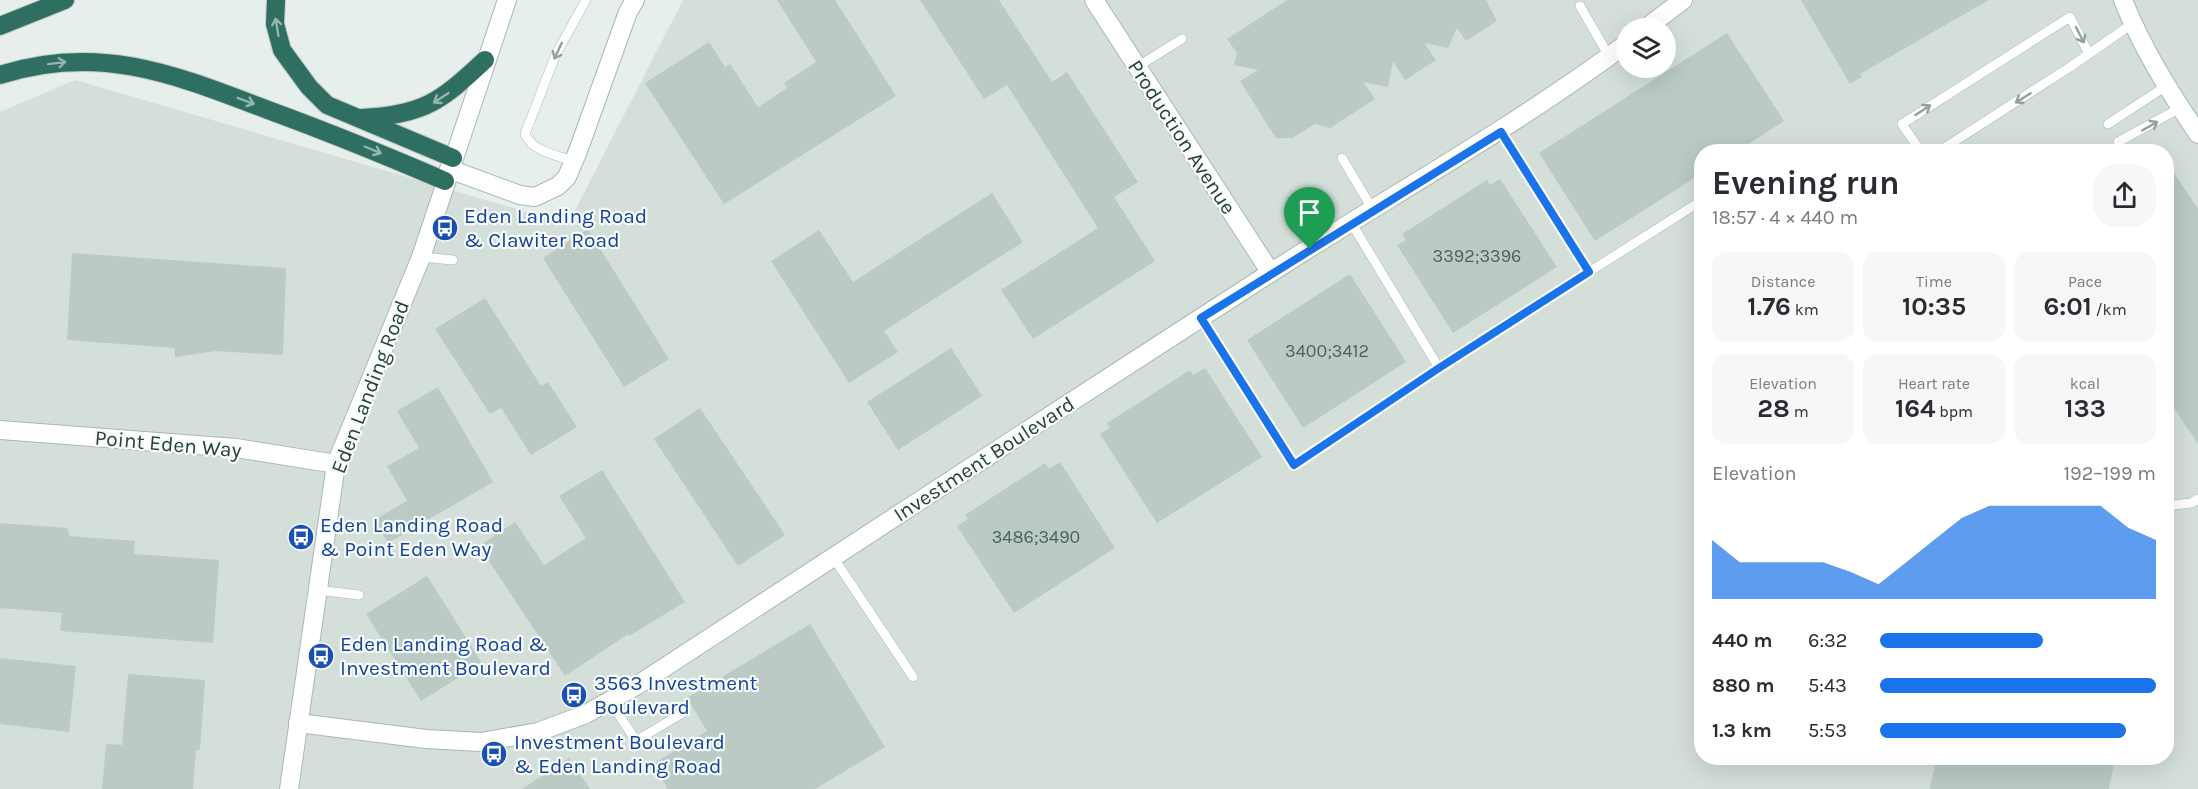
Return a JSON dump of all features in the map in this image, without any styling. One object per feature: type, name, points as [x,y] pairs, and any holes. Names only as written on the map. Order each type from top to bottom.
[{"type":"highway","points":[[0,26],[65,0]]},
{"type":"highway","points":[[276,0],[275,24],[282,50],[309,87],[327,105],[357,118],[449,169]]},
{"type":"highway","points":[[357,118],[398,116],[434,103],[453,90],[485,60]]},
{"type":"highway","points":[[0,75],[39,65],[69,62],[106,62],[172,74],[333,133],[449,169]]},
{"type":"street","name":"Eden Landing Road","points":[[289,789],[336,464],[421,257],[485,60],[507,0]]},
{"type":"street","points":[[449,169],[520,195],[535,197],[558,186],[567,177],[628,12],[635,0]]},
{"type":"street","name":"Production Avenue","points":[[1094,0],[1271,273]]},
{"type":"street","points":[[1659,18],[1683,0]]},
{"type":"street","points":[[2123,0],[2132,24],[2166,86],[2198,134]]},
{"type":"street","name":"Investment Boulevard","points":[[298,723],[426,739],[481,742],[538,732],[586,714],[610,701],[1271,273],[1501,132],[1616,51]]},
{"type":"street","name":"Point Eden Way","points":[[0,430],[236,448],[336,464]]},
{"type":"lane","points":[[573,161],[529,143],[525,134],[556,54],[586,0]]},
{"type":"lane","points":[[1580,6],[1609,56]]},
{"type":"lane","points":[[1916,144],[1902,124],[2070,17],[2089,54]]},
{"type":"lane","points":[[1950,144],[2132,24]]},
{"type":"lane","points":[[1137,67],[1182,39]]},
{"type":"lane","points":[[2108,124],[2166,86]]},
{"type":"lane","points":[[2118,142],[2180,108]]},
{"type":"lane","points":[[1501,132],[1589,272]]},
{"type":"lane","points":[[1342,158],[1373,211]]},
{"type":"lane","points":[[1201,318],[1294,465],[1439,368],[1694,205]]},
{"type":"lane","points":[[1352,224],[1439,368]]},
{"type":"lane","points":[[421,257],[453,260]]},
{"type":"lane","points":[[2174,505],[2191,503],[2198,499]]},
{"type":"lane","points":[[833,557],[913,677]]},
{"type":"lane","points":[[317,590],[359,595]]},
{"type":"lane","points":[[610,701],[636,741],[684,711]]},
{"type":"shaded area","points":[[683,0],[2198,0],[2198,789],[0,789],[0,112],[75,80],[568,224]]},
{"type":"building","points":[[777,0],[835,0],[896,96],[724,204],[645,83],[709,42],[725,67],[730,64],[758,107],[787,88],[784,83],[816,62]]},
{"type":"building","points":[[920,0],[999,0],[1052,82],[1067,72],[1138,182],[1114,197],[1155,261],[1033,339],[1001,290],[1098,228],[1007,85],[984,99]]},
{"type":"building","points":[[1287,0],[1486,0],[1497,21],[1466,41],[1457,28],[1448,48],[1424,43],[1436,60],[1405,80],[1393,61],[1388,87],[1363,82],[1375,99],[1330,128],[1315,124],[1292,138],[1276,138],[1240,81],[1258,70],[1234,65],[1237,53],[1227,39]]},
{"type":"building","points":[[1801,0],[1989,0],[1860,74],[1862,77],[1850,84]]},
{"type":"building","points":[[1727,33],[1784,121],[1748,144],[1694,144],[1694,178],[1595,241],[1539,153],[1656,78],[1676,78],[1676,66]]},
{"type":"building","points":[[2174,173],[2198,209],[2198,444],[2174,408]]},
{"type":"building","points":[[1500,179],[1557,267],[1453,333],[1397,245],[1406,240],[1402,234],[1487,180],[1490,185]]},
{"type":"building","points":[[992,193],[1023,242],[884,331],[898,352],[849,383],[771,261],[819,230],[853,282]]},
{"type":"building","points":[[588,229],[669,359],[624,387],[543,258]]},
{"type":"building","points":[[72,253],[286,268],[283,355],[216,351],[175,357],[175,348],[67,340]]},
{"type":"building","points":[[1350,274],[1406,362],[1303,428],[1247,340]]},
{"type":"building","points":[[485,298],[541,386],[548,382],[577,427],[531,455],[501,408],[490,414],[435,329]]},
{"type":"building","points":[[951,348],[982,396],[898,450],[867,402]]},
{"type":"building","points":[[1205,368],[1262,457],[1157,523],[1100,434],[1110,428],[1107,423],[1190,370],[1193,375]]},
{"type":"building","points":[[438,387],[493,482],[388,543],[374,520],[407,501],[387,466],[419,448],[397,411]]},
{"type":"building","points":[[700,408],[785,535],[738,566],[654,439]]},
{"type":"building","points":[[1060,462],[1115,548],[1014,613],[957,526],[968,519],[965,515],[1045,463],[1049,469]]},
{"type":"building","points":[[602,470],[685,602],[629,636],[628,634],[565,676],[479,546],[515,522],[544,565],[586,538],[559,496]]},
{"type":"building","points":[[0,523],[68,528],[69,536],[135,541],[134,554],[219,560],[213,643],[60,631],[62,613],[0,608]]},
{"type":"building","points":[[427,576],[482,663],[421,701],[366,614]]},
{"type":"building","points":[[810,624],[885,747],[815,789],[668,789],[653,764],[707,731],[687,698]]},
{"type":"building","points":[[0,658],[76,666],[69,732],[0,724]]},
{"type":"building","points":[[128,674],[205,680],[200,750],[196,750],[193,789],[102,789],[106,744],[122,745]]},
{"type":"building","points":[[569,758],[590,789],[522,789]]},
{"type":"building","points":[[1935,765],[2114,765],[2109,789],[1930,789]]},
{"type":"place","name":"Eden Landing Road & Clawiter Road","points":[[445,228]]},
{"type":"place","name":"Eden Landing Road & Point Eden Way","points":[[301,537]]},
{"type":"place","name":"Eden Landing Road & Investment Boulevard","points":[[321,656]]},
{"type":"place","name":"3563 Investment Boulevard","points":[[574,695]]},
{"type":"place","name":"Investment Boulevard & Eden Landing Road","points":[[494,754]]},
{"type":"route","points":[[1501,132],[1589,272],[1294,465],[1201,318],[1310,249],[1501,132]]}]
